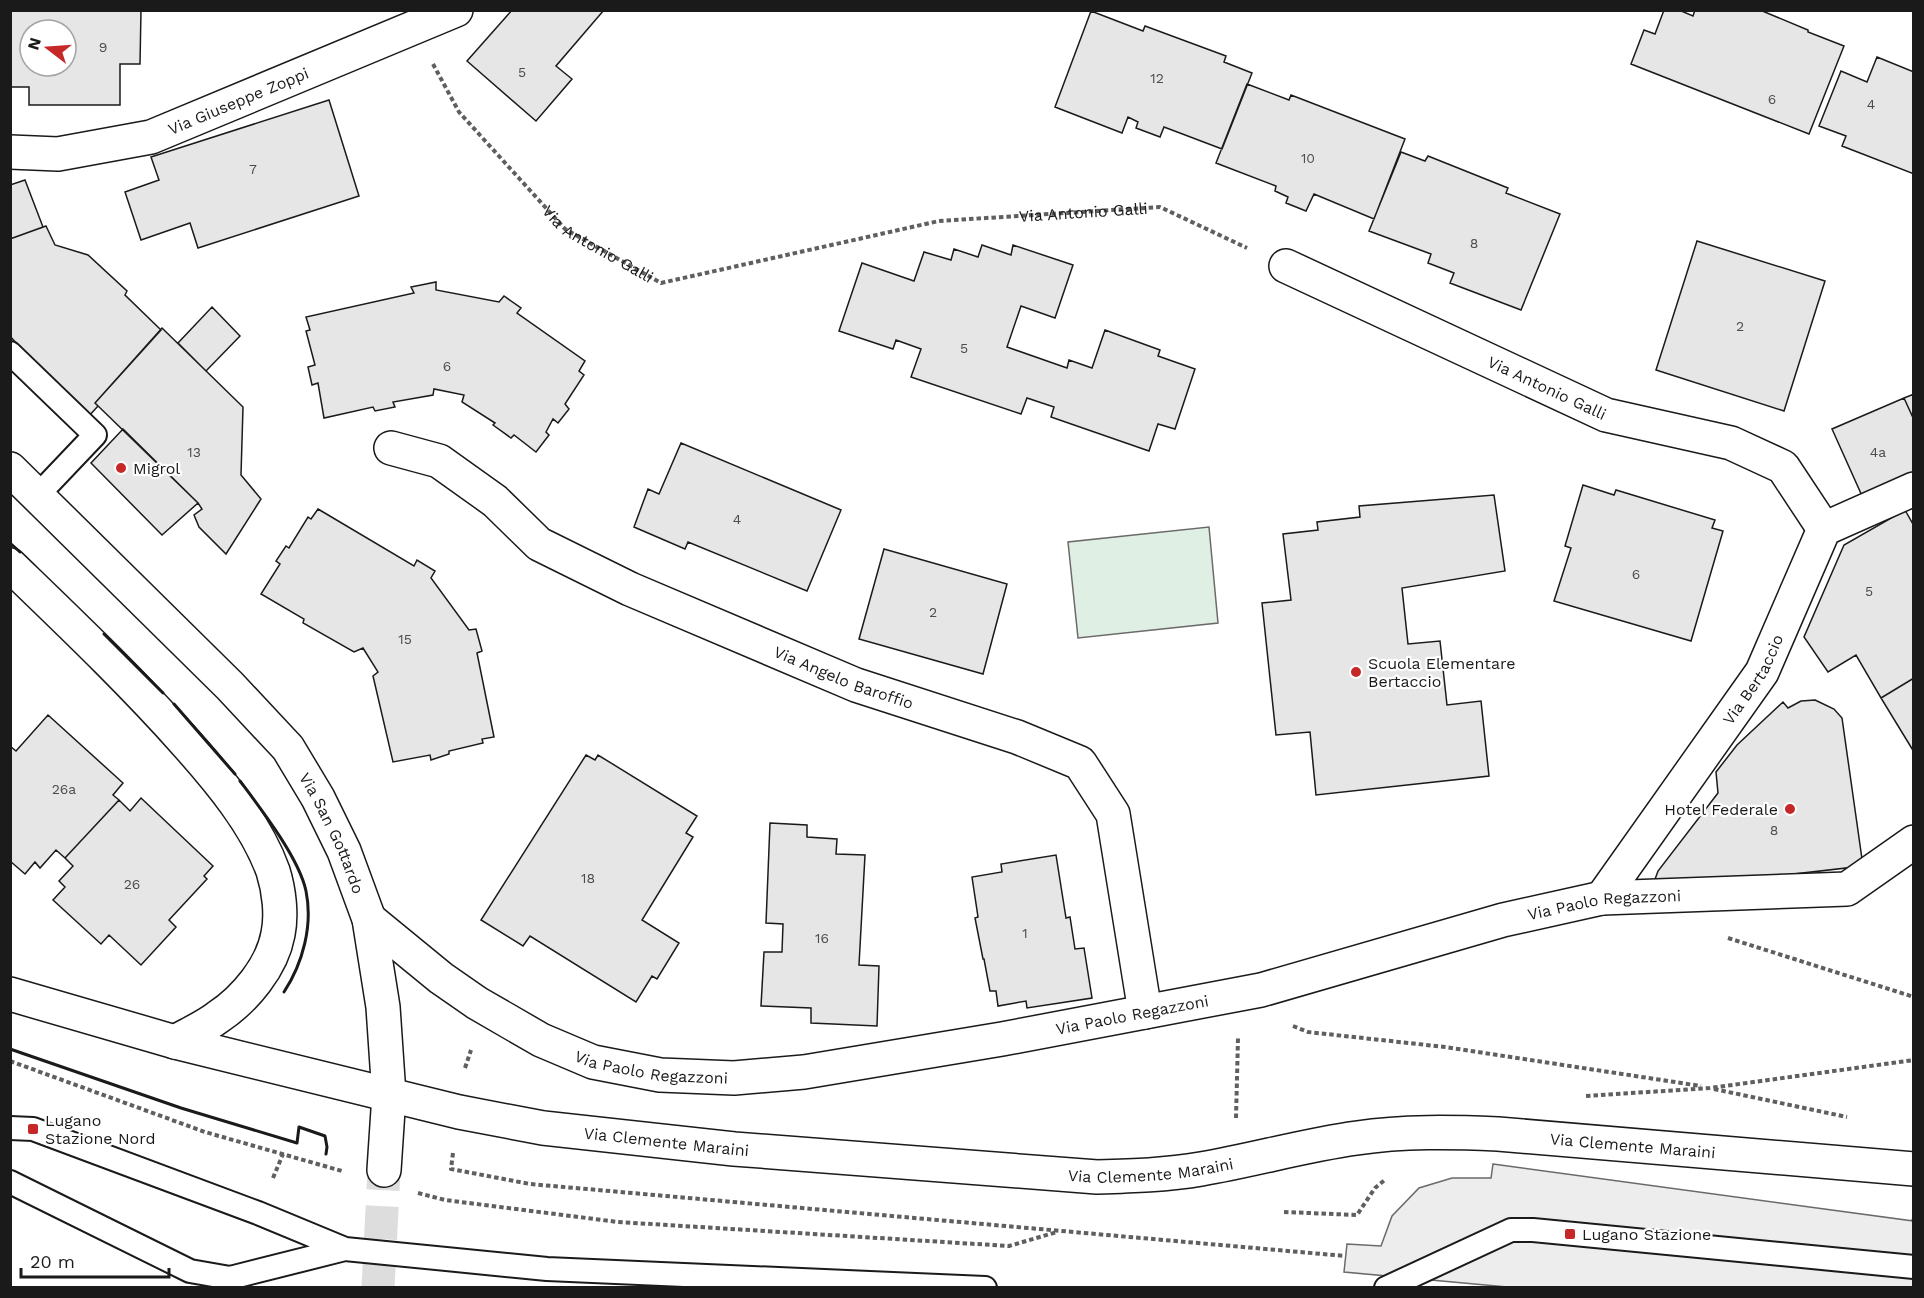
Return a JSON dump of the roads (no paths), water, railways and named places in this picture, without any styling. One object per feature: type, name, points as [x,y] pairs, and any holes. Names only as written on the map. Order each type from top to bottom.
[{"type":"street","name":"Via Giuseppe Zoppi","points":[[10,152],[58,154],[151,137],[456,10]]},
{"type":"street","name":"Via Antonio Galli","points":[[1286,266],[1606,415],[1731,443],[1783,467],[1824,529]]},
{"type":"street","name":"Via Angelo Baroffio","points":[[391,448],[440,461],[495,501],[539,544],[630,589],[856,685],[1017,737],[1080,763],[1113,814],[1145,1012]]},
{"type":"street","name":"Via San Gottardo","points":[[10,468],[230,686],[288,748],[318,798],[344,851],[369,920],[383,1007],[389,1095],[384,1170]]},
{"type":"street","points":[[1824,529],[1914,489]]},
{"type":"street","name":"Via Bertaccio","points":[[1602,898],[1762,672],[1824,529]]},
{"type":"street","points":[[10,565],[161,714],[226,788],[256,837],[273,871],[279,903],[278,935],[266,966],[249,989],[218,1017],[174,1042]]},
{"type":"street","name":"Via Paolo Regazzoni","points":[[369,920],[441,978],[477,1003],[541,1040],[593,1062],[660,1075],[734,1078],[804,1072],[1002,1039],[1261,990],[1503,920],[1602,898],[1847,889],[1914,842]]},
{"type":"street","points":[[10,993],[174,1042],[389,1095]]},
{"type":"street","name":"Via Clemente Maraini","points":[[389,1095],[459,1112],[543,1128],[639,1140],[1097,1177],[1152,1175],[1201,1169],[1349,1139],[1442,1131],[1914,1169]]},
{"type":"lane","points":[[10,353],[95,435],[37,496]]},
{"type":"lane","points":[[10,1128],[33,1129],[345,1249],[547,1269],[985,1287]]},
{"type":"lane","points":[[10,1182],[190,1271],[230,1278],[345,1249]]},
{"type":"lane","points":[[1386,1287],[1511,1230],[1533,1230],[1914,1267]]},
{"type":"tunnel","points":[[378,1288],[384,1170]]},
{"type":"place","name":"Migrol","points":[[121,468]]},
{"type":"place","name":"Scuola Elementare Bertaccio","points":[[1356,672]]},
{"type":"place","name":"Hotel Federale","points":[[1790,809]]},
{"type":"place","name":"Lugano Stazione Nord","points":[[33,1129]]},
{"type":"place","name":"Lugano Stazione","points":[[1570,1234]]}]
